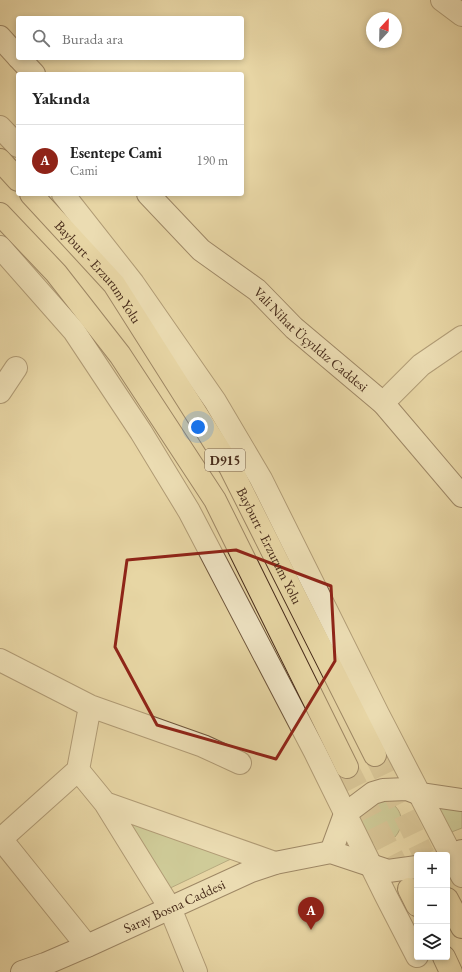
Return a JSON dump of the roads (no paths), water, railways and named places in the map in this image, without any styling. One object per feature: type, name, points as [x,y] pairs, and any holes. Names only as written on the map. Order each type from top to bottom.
[{"type":"highway","points":[[0,160],[16,178]]},
{"type":"highway","name":"Bayburt - Erzurum Yolu","points":[[33,196],[114,284],[230,467],[375,755]]},
{"type":"highway","name":"Bayburt - Erzurum Yolu","points":[[0,214],[56,273],[120,355],[216,500],[347,767]]},
{"type":"highway","points":[[450,905],[462,928]]},
{"type":"highway","points":[[445,960],[451,972]]},
{"type":"street","points":[[442,0],[462,15]]},
{"type":"street","points":[[0,38],[16,55]]},
{"type":"street","points":[[21,60],[32,72]]},
{"type":"street","points":[[0,127],[16,144]]},
{"type":"street","points":[[64,196],[133,283],[215,401],[261,479],[378,714],[420,794],[454,854],[462,876]]},
{"type":"street","name":"Vali Nihat Üçyıldız Caddesi","points":[[150,196],[201,250],[257,290],[294,328],[383,403],[462,496]]},
{"type":"street","points":[[0,247],[74,331],[106,378],[189,511],[315,752],[414,950]]},
{"type":"street","points":[[383,403],[421,365],[462,338]]},
{"type":"street","points":[[0,392],[16,368]]},
{"type":"street","points":[[0,660],[90,706],[202,746],[240,763]]},
{"type":"street","points":[[87,946],[1,838],[78,770],[90,706]]},
{"type":"street","points":[[78,770],[105,803],[170,908],[196,972]]},
{"type":"street","points":[[414,867],[388,871],[331,852],[345,814],[373,792],[383,790],[407,789],[420,794],[462,800]]},
{"type":"street","points":[[105,803],[275,863]]},
{"type":"street","name":"Saray Bosna Caddesi","points":[[22,972],[87,946],[251,871],[275,863],[331,852]]},
{"type":"street","points":[[419,960],[425,972]]},
{"type":"tunnel","points":[[375,755],[423,852]]},
{"type":"tunnel","points":[[347,767],[407,885]]},
{"type":"place","name":"Esentepe Cami","points":[[311,930]]}]
